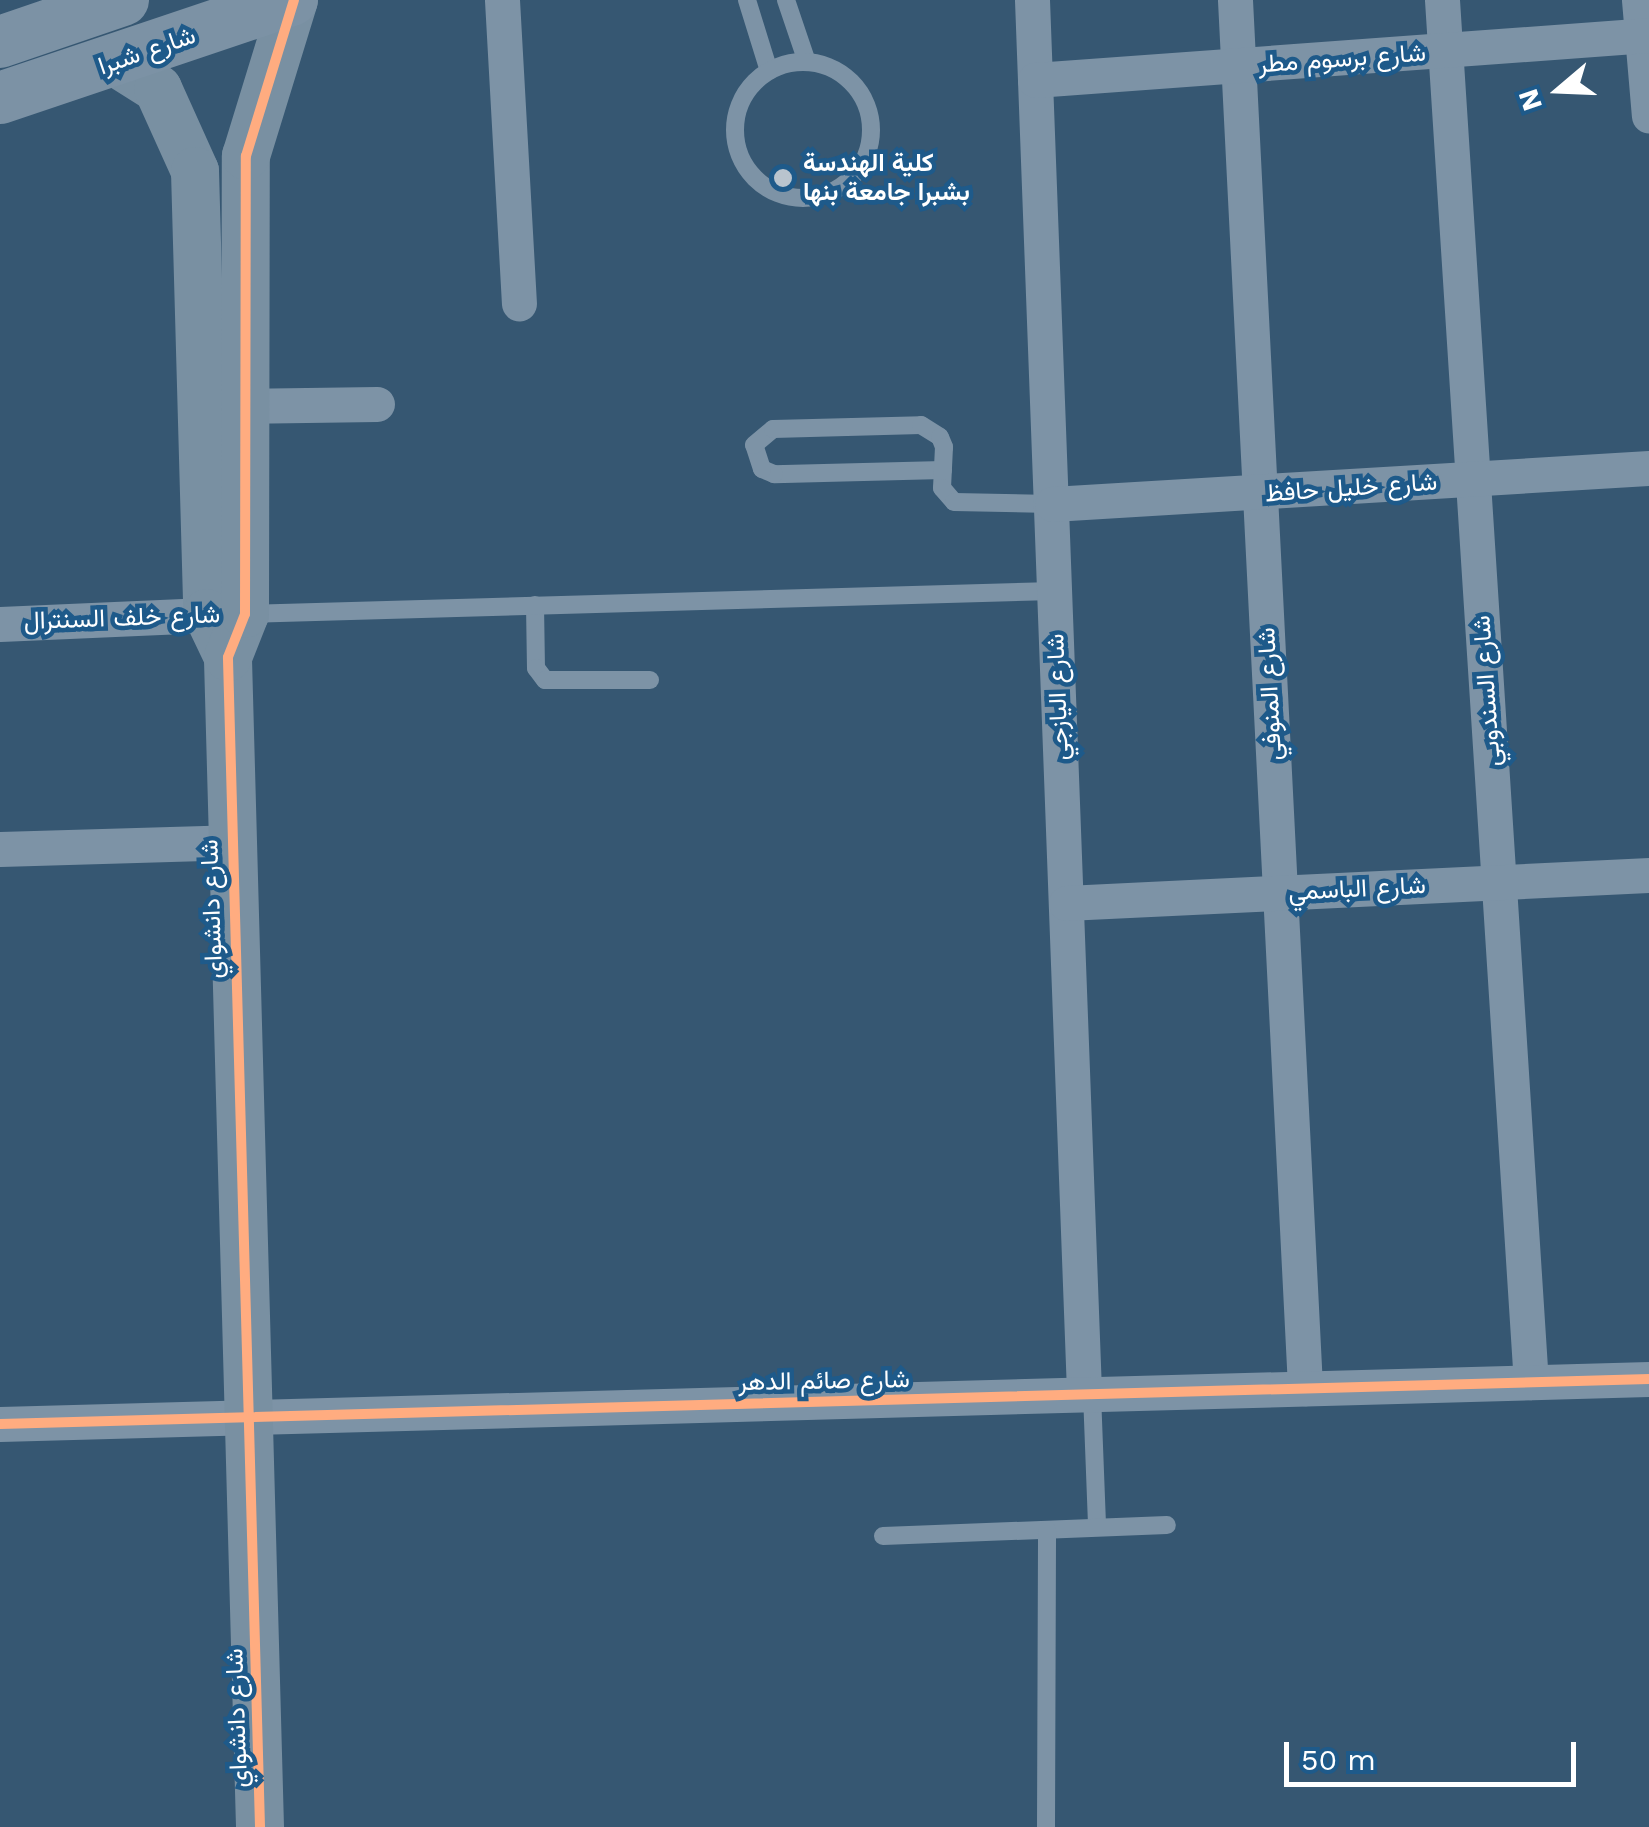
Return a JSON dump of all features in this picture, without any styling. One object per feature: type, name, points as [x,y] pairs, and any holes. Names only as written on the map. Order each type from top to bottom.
[{"type":"main road","points":[[0,42],[123,0]]},
{"type":"main road","name":"شارع شبرا","points":[[0,98],[293,0]]},
{"type":"street","name":"شارع دانشواي","points":[[227,628],[244,406],[246,156],[293,0]]},
{"type":"street","points":[[502,0],[519,304]]},
{"type":"street","name":"شارع اليازجي","points":[[1032,0],[1088,1394]]},
{"type":"street","name":"شارع المنوفي","points":[[1235,0],[1305,1388]]},
{"type":"street","name":"شارع السندوبي","points":[[1442,0],[1531,1382]]},
{"type":"street","points":[[1639,0],[1649,116]]},
{"type":"street","name":"شارع برسوم مطر","points":[[1035,80],[1645,36]]},
{"type":"street","name":"شارع دانشواي","points":[[115,62],[158,89],[196,171],[227,628],[260,1827]]},
{"type":"street","points":[[244,406],[377,404]]},
{"type":"street","name":"شارع خليل حافظ","points":[[1052,504],[1260,495],[1649,468]]},
{"type":"street","name":"شارع خلف السنترال","points":[[0,624],[227,628]]},
{"type":"street","points":[[0,849],[230,842]]},
{"type":"street","name":"شارع الباسمي","points":[[1066,902],[1649,876]]},
{"type":"street","name":"شارع صائم الدهر","points":[[0,1424],[1649,1378]]},
{"type":"lane","points":[[747,0],[769,71]]},
{"type":"lane","points":[[786,0],[806,62]]},
{"type":"lane","points":[[806,62],[857,89],[870,124],[864,162],[819,197],[780,195],[740,156],[736,117],[769,71],[806,62]]},
{"type":"lane","points":[[943,470],[774,474],[755,458],[754,445],[773,429],[921,425],[940,437],[943,470],[954,502],[1052,504]]},
{"type":"lane","points":[[227,628],[535,606],[1054,591]]},
{"type":"lane","points":[[535,606],[536,668],[545,680],[650,680]]},
{"type":"lane","points":[[1088,1394],[1097,1527]]},
{"type":"lane","points":[[883,1536],[1166,1525]]},
{"type":"lane","points":[[1046,1827],[1047,1530]]},
{"type":"cycle path","points":[[260,1827],[228,657],[245,614],[246,156],[294,0]]},
{"type":"cycle path","points":[[0,1424],[1649,1379]]},
{"type":"place","name":"كلية الهندسة بشبرا جامعة بنها","points":[[783,178]]}]
